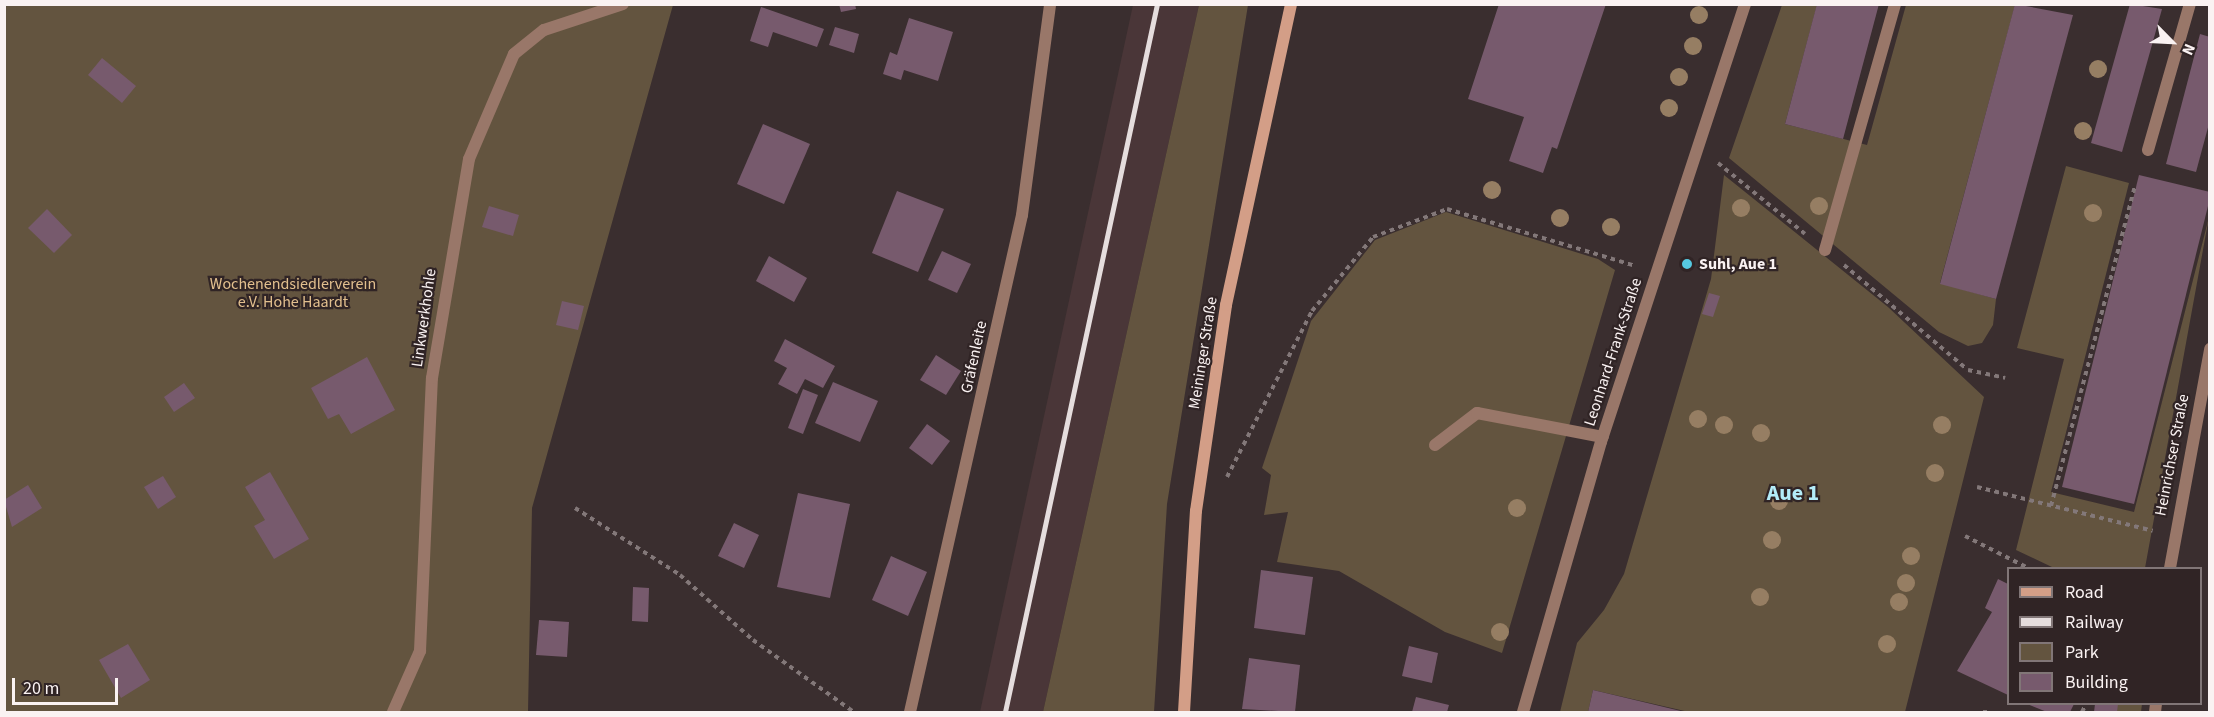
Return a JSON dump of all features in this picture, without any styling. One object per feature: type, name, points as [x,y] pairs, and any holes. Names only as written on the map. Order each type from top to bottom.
[{"type":"main road","name":"Meininger Straße","points":[[1184,712],[1196,511],[1226,305],[1291,4]]},
{"type":"street","name":"Linkwerkhohle","points":[[393,712],[420,651],[432,378],[469,159],[514,54],[544,30],[623,4]]},
{"type":"street","name":"Gräfenleite","points":[[910,712],[1022,215],[1050,4]]},
{"type":"street","name":"Leonhard-Frank-Straße","points":[[1523,712],[1603,437],[1745,4]]},
{"type":"street","points":[[1825,250],[1895,4]]},
{"type":"street","points":[[2148,150],[2190,4]]},
{"type":"street","name":"Heinrichser Straße","points":[[2170,567],[2210,349]]},
{"type":"street","points":[[1435,445],[1477,413],[1603,437]]},
{"type":"path","points":[[1697,147],[1968,370],[2005,378]]},
{"type":"path","points":[[2051,506],[2135,185]]},
{"type":"path","points":[[1228,477],[1312,311],[1373,237],[1448,209],[1657,273]]},
{"type":"path","points":[[1977,487],[2174,536]]},
{"type":"path","points":[[575,508],[680,575],[753,640],[854,712]]},
{"type":"path","points":[[1965,536],[2026,567]]},
{"type":"shaded area","points":[[1133,5],[1199,5],[1043,712],[980,712]]},
{"type":"green space","name":"Wochenendsiedlerverein e.V. Hohe Haardt","points":[[4,5],[673,5],[532,508],[528,712],[5,712]]},
{"type":"green space","points":[[1199,5],[1248,5],[1167,504],[1154,712],[1043,712]]},
{"type":"green space","points":[[1782,5],[1817,5],[1785,124],[1867,145],[1906,5],[2015,5],[1940,283],[1996,299],[1993,325],[1982,343],[1968,346],[1939,332],[1729,158]]},
{"type":"green space","points":[[2066,166],[2129,183],[2051,492],[2134,512],[2209,217],[2145,567],[2052,567],[2016,550],[2064,359],[2017,348]]},
{"type":"green space","points":[[1724,175],[1888,307],[1984,397],[1905,712],[1689,712],[1593,690],[1588,712],[1560,712],[1577,643],[1604,610],[1624,574],[1711,279]]},
{"type":"green space","points":[[1446,212],[1598,259],[1615,270],[1502,653],[1445,632],[1339,571],[1277,562],[1288,512],[1264,515],[1271,475],[1262,468],[1311,321],[1375,240]]},
{"type":"green space","points":[[2098,705],[2142,705],[2141,712],[2097,712]]},
{"type":"building","points":[[839,4],[855,4],[856,9],[841,12]]},
{"type":"building","points":[[1499,4],[1606,4],[1557,149],[1552,147],[1543,173],[1509,161],[1524,117],[1468,99]]},
{"type":"building","points":[[1817,4],[1879,4],[1843,139],[1785,124]]},
{"type":"building","points":[[2015,4],[2073,15],[1996,299],[1940,284]]},
{"type":"building","points":[[2130,4],[2162,9],[2122,152],[2091,143]]},
{"type":"building","points":[[761,7],[824,29],[817,47],[773,32],[768,47],[750,41]]},
{"type":"building","points":[[909,18],[953,32],[938,81],[904,70],[901,80],[883,74],[890,52],[897,55]]},
{"type":"building","points":[[835,27],[859,34],[854,53],[829,45]]},
{"type":"building","points":[[2200,34],[2210,37],[2210,120],[2196,172],[2166,164]]},
{"type":"building","points":[[102,58],[136,86],[122,103],[88,75]]},
{"type":"building","points":[[763,124],[810,144],[784,204],[737,184]]},
{"type":"building","points":[[2139,175],[2210,192],[2210,198],[2134,504],[2062,487]]},
{"type":"building","points":[[897,191],[944,209],[918,272],[872,253]]},
{"type":"building","points":[[489,206],[519,215],[513,236],[482,227]]},
{"type":"building","points":[[47,209],[72,235],[54,253],[28,228]]},
{"type":"building","points":[[942,251],[971,264],[957,293],[928,280]]},
{"type":"building","points":[[769,256],[807,278],[794,302],[756,281]]},
{"type":"building","points":[[1709,293],[1720,296],[1713,317],[1702,314]]},
{"type":"building","points":[[562,301],[584,306],[578,330],[556,325]]},
{"type":"building","points":[[785,339],[835,366],[823,388],[805,379],[797,394],[778,384],[787,368],[774,361]]},
{"type":"building","points":[[936,355],[961,371],[946,395],[920,380]]},
{"type":"building","points":[[367,357],[395,410],[351,434],[339,414],[328,419],[311,388]]},
{"type":"building","points":[[833,382],[878,401],[860,442],[815,423]]},
{"type":"building","points":[[184,383],[195,398],[174,412],[164,397]]},
{"type":"building","points":[[803,389],[818,395],[803,434],[788,428]]},
{"type":"building","points":[[927,424],[950,441],[932,465],[909,448]]},
{"type":"building","points":[[270,472],[309,539],[274,559],[254,526],[265,520],[245,487]]},
{"type":"building","points":[[163,476],[176,497],[158,509],[144,487]]},
{"type":"building","points":[[28,485],[42,508],[12,527],[4,500]]},
{"type":"building","points":[[798,493],[850,504],[830,598],[777,587]]},
{"type":"building","points":[[734,523],[759,535],[744,568],[718,556]]},
{"type":"building","points":[[891,556],[927,572],[908,616],[872,600]]},
{"type":"building","points":[[1261,570],[1313,577],[1305,635],[1254,628]]},
{"type":"building","points":[[1998,579],[2007,584],[2007,695],[1957,671],[1992,612],[1985,608]]},
{"type":"building","points":[[633,587],[649,588],[648,622],[632,621]]},
{"type":"building","points":[[539,620],[569,622],[567,657],[536,655]]},
{"type":"building","points":[[128,644],[150,680],[121,698],[99,660]]},
{"type":"building","points":[[1409,646],[1438,653],[1432,683],[1402,676]]},
{"type":"building","points":[[1249,658],[1300,665],[1295,712],[1242,709]]},
{"type":"building","points":[[1593,690],[1685,712],[1588,712]]},
{"type":"building","points":[[1416,697],[1449,705],[1447,712],[1412,712]]},
{"type":"building","points":[[2030,705],[2074,705],[2070,712],[2047,712]]},
{"type":"building","points":[[2095,705],[2118,705],[2117,712],[2094,712]]},
{"type":"railway","points":[[1005,712],[1157,4]]},
{"type":"place","name":"Suhl, Aue 1","points":[[1687,264]]},
{"type":"district","name":"Aue 1","points":[[1793,494]]}]
